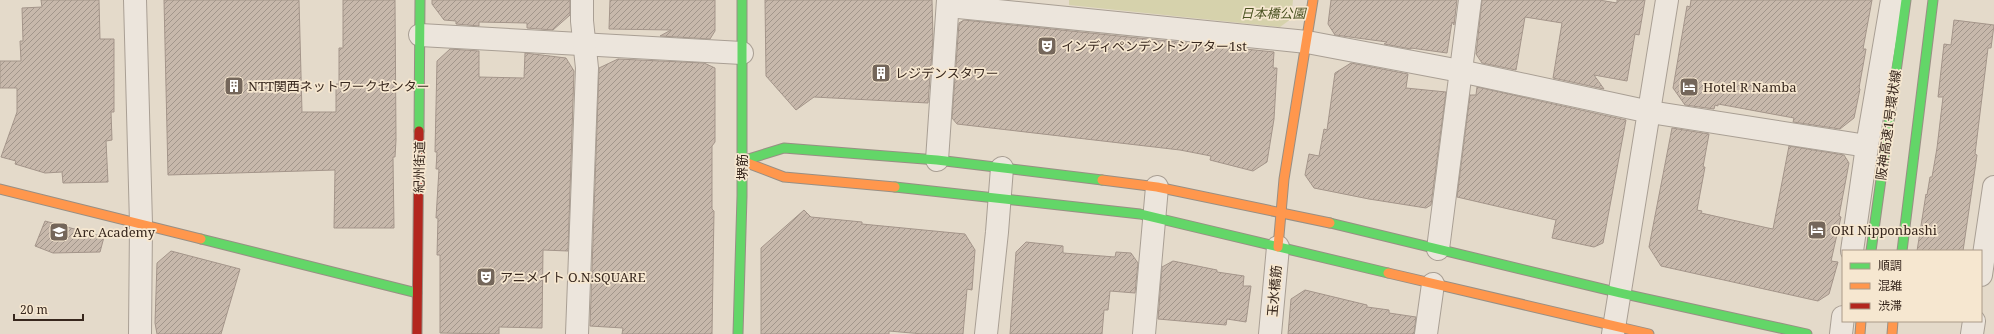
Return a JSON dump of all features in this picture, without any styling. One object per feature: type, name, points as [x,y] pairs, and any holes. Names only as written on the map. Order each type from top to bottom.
[{"type":"main road","name":"紀州街道","points":[[417,334],[420,0]]},
{"type":"main road","name":"堺筋","points":[[738,334],[742,161],[742,0]]},
{"type":"main road","points":[[1278,247],[1284,179],[1313,0]]},
{"type":"main road","name":"阪神高速1号環状線","points":[[1871,250],[1906,0]]},
{"type":"main road","points":[[1902,250],[1917,118],[1933,0]]},
{"type":"main road","points":[[742,161],[784,148],[937,160],[1157,188],[1282,212],[1620,293],[1807,334]]},
{"type":"main road","points":[[742,161],[784,177],[1140,214],[1433,284],[1614,331],[1648,334]]},
{"type":"main road","points":[[0,188],[417,293]]},
{"type":"main road","points":[[1860,334],[1861,322]]},
{"type":"main road","points":[[1892,334],[1893,322]]},
{"type":"street","points":[[135,0],[140,224],[140,334]]},
{"type":"street","points":[[577,334],[587,68],[584,44],[582,0]]},
{"type":"street","points":[[1438,249],[1470,0]]},
{"type":"street","points":[[1614,331],[1650,112],[1666,0]]},
{"type":"street","points":[[1852,250],[1867,146],[1892,0]]},
{"type":"street","points":[[937,160],[948,3],[1307,42],[1460,71],[1650,112],[1867,146]]},
{"type":"street","points":[[420,35],[742,53]]},
{"type":"street","points":[[986,334],[1002,168]]},
{"type":"street","points":[[1982,271],[1991,231],[1994,187]]},
{"type":"street","points":[[1144,334],[1157,188]]},
{"type":"street","name":"玉水橋筋","points":[[1270,334],[1278,247]]},
{"type":"street","points":[[1426,334],[1433,284]]},
{"type":"street","points":[[1841,334],[1842,322]]},
{"type":"street","points":[[1972,334],[1974,322]]},
{"type":"green space","name":"日本橋公園","points":[[1069,0],[1293,0],[1291,19],[1280,27],[1069,5]]},
{"type":"building","points":[[41,0],[99,0],[100,39],[114,39],[114,112],[111,112],[112,140],[106,141],[108,182],[63,183],[62,172],[45,173],[15,164],[16,161],[1,157],[17,112],[17,88],[0,88],[0,61],[21,61],[20,41],[23,41],[22,8],[42,7]]},
{"type":"building","name":"NTT関西ネットワークセンター","points":[[164,0],[299,0],[302,112],[336,112],[336,84],[339,84],[339,48],[343,48],[343,0],[395,0],[396,140],[395,157],[393,157],[394,228],[334,228],[335,170],[168,175]]},
{"type":"building","points":[[432,0],[570,0],[570,15],[553,30],[527,28],[527,23],[479,22],[479,26],[456,24],[456,21],[444,20],[432,4]]},
{"type":"building","points":[[610,0],[715,0],[715,31],[710,39],[660,36],[671,30],[609,29]]},
{"type":"building","points":[[765,0],[932,0],[933,39],[928,103],[814,97],[796,110],[766,76]]},
{"type":"building","points":[[1331,0],[1457,0],[1454,25],[1452,22],[1447,53],[1411,49],[1384,44],[1387,42],[1335,35],[1328,24]]},
{"type":"building","points":[[1482,0],[1599,0],[1617,3],[1617,0],[1645,0],[1639,35],[1635,34],[1627,81],[1594,75],[1604,89],[1553,78],[1562,23],[1525,17],[1516,70],[1482,63],[1476,54]]},
{"type":"building","points":[[1691,0],[1872,0],[1863,49],[1866,49],[1860,89],[1854,118],[1840,129],[1793,122],[1794,118],[1718,104],[1718,106],[1715,105],[1714,109],[1685,105],[1673,88],[1687,6],[1690,7]]},
{"type":"building","points":[[964,20],[1274,52],[1273,68],[1277,68],[1274,119],[1267,162],[1253,171],[1210,160],[1211,156],[1180,150],[957,124],[952,118],[959,23]]},
{"type":"building","points":[[1954,20],[1994,25],[1991,48],[1988,48],[1975,154],[1977,155],[1963,250],[1917,250],[1926,194],[1927,195],[1930,177],[1932,177],[1937,148],[1943,97],[1938,97],[1944,44],[1951,45]]},
{"type":"building","points":[[450,49],[479,51],[479,77],[524,78],[525,53],[566,58],[574,71],[568,251],[543,250],[542,328],[499,327],[499,334],[440,333],[440,255],[437,255],[438,218],[436,218],[439,169],[436,169],[437,152],[435,152],[437,61]]},
{"type":"building","points":[[618,59],[704,63],[715,68],[715,142],[712,146],[712,209],[714,211],[712,334],[622,334],[623,328],[590,326],[599,68]]},
{"type":"building","points":[[1351,63],[1408,74],[1406,88],[1446,92],[1431,205],[1426,208],[1314,188],[1305,175],[1309,154],[1319,156],[1324,129],[1327,130],[1335,73]]},
{"type":"building","points":[[1477,87],[1626,120],[1603,243],[1594,247],[1552,238],[1556,220],[1457,197],[1470,95],[1476,95]]},
{"type":"building","points":[[1672,128],[1709,134],[1697,210],[1702,211],[1701,213],[1773,229],[1789,146],[1844,155],[1849,163],[1839,216],[1841,217],[1831,261],[1838,262],[1829,294],[1818,301],[1661,266],[1649,247]]},
{"type":"building","points":[[804,210],[811,217],[862,222],[862,224],[965,234],[975,250],[972,290],[967,289],[963,334],[923,334],[889,331],[889,334],[761,334],[761,248]]},
{"type":"building","points":[[45,221],[104,237],[100,252],[53,253],[35,246]]},
{"type":"building","points":[[1026,242],[1063,246],[1063,253],[1115,257],[1116,252],[1131,253],[1138,263],[1135,293],[1110,291],[1108,310],[1104,310],[1102,334],[1010,334],[1016,252]]},
{"type":"building","points":[[171,251],[240,269],[221,334],[157,334],[155,323],[157,263]]},
{"type":"building","points":[[1173,261],[1217,270],[1217,272],[1244,276],[1243,286],[1251,286],[1246,322],[1227,319],[1226,325],[1158,319],[1162,267]]},
{"type":"building","points":[[1305,290],[1367,305],[1367,307],[1389,310],[1389,313],[1416,317],[1414,334],[1288,334],[1291,299]]},
{"type":"traffic: fast","points":[[419,131],[420,0]]},
{"type":"traffic: fast","points":[[738,334],[742,196],[742,0]]},
{"type":"traffic: fast","points":[[1871,250],[1906,0]]},
{"type":"traffic: fast","points":[[1902,250],[1933,0]]},
{"type":"traffic: fast","points":[[742,161],[784,148],[937,160],[1102,180]]},
{"type":"traffic: fast","points":[[895,187],[1140,214],[1388,273]]},
{"type":"traffic: fast","points":[[1330,223],[1620,293],[1807,334]]},
{"type":"traffic: fast","points":[[201,239],[417,293]]},
{"type":"traffic: slow","points":[[1278,247],[1284,179],[1313,0]]},
{"type":"traffic: slow","points":[[742,161],[784,177],[895,187]]},
{"type":"traffic: slow","points":[[1102,180],[1157,187],[1330,223]]},
{"type":"traffic: slow","points":[[0,189],[201,239]]},
{"type":"traffic: slow","points":[[1388,273],[1649,334]]},
{"type":"traffic: slow","points":[[1860,334],[1861,322]]},
{"type":"traffic: slow","points":[[1892,334],[1893,322]]},
{"type":"traffic: jam","points":[[417,334],[419,131]]},
{"type":"place","name":"インディペンデントシアター1st","points":[[1047,46]]},
{"type":"place","name":"レジデンスタワー","points":[[881,73]]},
{"type":"place","name":"NTT関西ネットワークセンター","points":[[234,86]]},
{"type":"place","name":"Hotel R Namba","points":[[1689,87]]},
{"type":"place","name":"ORI Nipponbashi","points":[[1817,230]]},
{"type":"place","name":"Arc Academy","points":[[59,232]]},
{"type":"place","name":"アニメイト O.N.SQUARE","points":[[486,277]]}]
